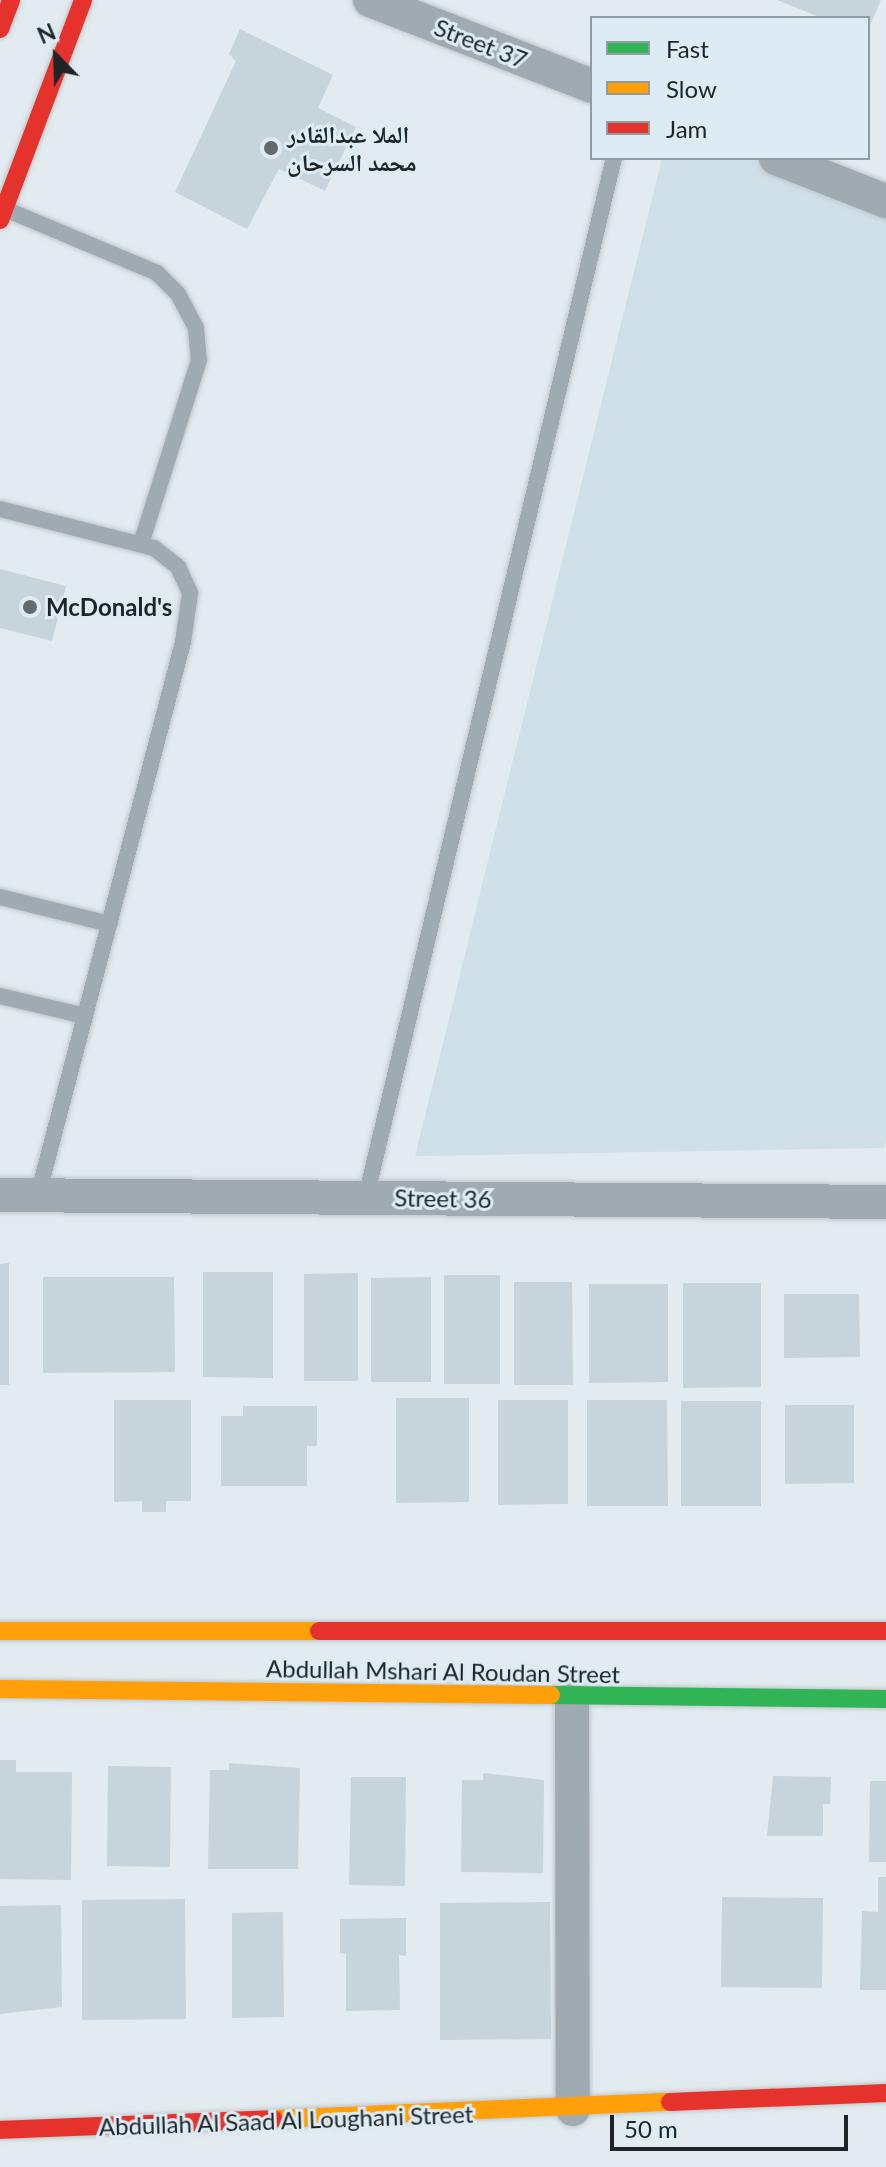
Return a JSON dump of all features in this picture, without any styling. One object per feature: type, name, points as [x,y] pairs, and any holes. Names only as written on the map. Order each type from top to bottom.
[{"type":"street","points":[[0,29],[11,0]]},
{"type":"street","points":[[2,214],[83,0]]},
{"type":"street","name":"Street 37","points":[[370,0],[590,85]]},
{"type":"street","points":[[781,160],[886,201]]},
{"type":"street","name":"Street 36","points":[[0,1195],[886,1202]]},
{"type":"street","name":"Abdullah Mshari Al Roudan Street","points":[[0,1631],[383,1631],[885,1624]]},
{"type":"street","points":[[296,1630],[309,1653]]},
{"type":"street","points":[[365,1648],[383,1631]]},
{"type":"street","points":[[360,1673],[372,1695]]},
{"type":"street","points":[[283,1693],[303,1677]]},
{"type":"street","name":"Abdullah Mshari Al Roudan Street","points":[[0,1689],[572,1698],[886,1699]]},
{"type":"street","points":[[572,1698],[573,2109]]},
{"type":"street","name":"Abdullah Al Saad Al Loughani Street","points":[[0,2130],[573,2109],[886,2093]]},
{"type":"lane","points":[[366,1197],[614,160]]},
{"type":"lane","points":[[2,214],[157,273],[178,294],[196,328],[199,360],[141,544]]},
{"type":"lane","points":[[0,509],[141,544],[178,567],[190,593],[190,610],[38,1195]]},
{"type":"lane","points":[[0,897],[110,924]]},
{"type":"lane","points":[[0,996],[85,1016]]},
{"type":"shaded area","points":[[662,160],[775,160],[886,206],[884,1148],[415,1156]]},
{"type":"building","points":[[777,0],[881,0],[870,25],[870,16],[817,16]]},
{"type":"building","name":"الملا عبدالقادر محمد السرحان","points":[[240,29],[333,75],[318,108],[356,127],[325,191],[279,169],[247,229],[175,192],[236,61],[229,54]]},
{"type":"building","name":"McDonald's","points":[[0,569],[66,586],[52,641],[0,628]]},
{"type":"building","points":[[9,1263],[9,1385],[0,1385],[0,1264]]},
{"type":"building","points":[[203,1272],[273,1272],[273,1378],[203,1377]]},
{"type":"building","points":[[358,1273],[358,1381],[304,1381],[304,1274]]},
{"type":"building","points":[[444,1275],[500,1275],[500,1384],[444,1384]]},
{"type":"building","points":[[43,1277],[174,1277],[175,1372],[43,1373]]},
{"type":"building","points":[[431,1277],[431,1382],[371,1382],[371,1278]]},
{"type":"building","points":[[514,1282],[572,1282],[573,1385],[514,1385]]},
{"type":"building","points":[[683,1283],[761,1283],[761,1387],[683,1388]]},
{"type":"building","points":[[589,1284],[668,1284],[668,1382],[589,1383]]},
{"type":"building","points":[[784,1294],[859,1294],[860,1357],[784,1358]]},
{"type":"building","points":[[396,1398],[469,1398],[469,1502],[396,1503]]},
{"type":"building","points":[[114,1400],[191,1400],[191,1501],[166,1501],[166,1512],[142,1512],[142,1501],[114,1502]]},
{"type":"building","points":[[498,1400],[568,1400],[568,1504],[498,1505]]},
{"type":"building","points":[[587,1400],[667,1400],[668,1506],[587,1506]]},
{"type":"building","points":[[681,1401],[761,1401],[761,1506],[681,1506]]},
{"type":"building","points":[[785,1405],[854,1405],[854,1483],[785,1484]]},
{"type":"building","points":[[243,1406],[317,1406],[317,1446],[307,1446],[307,1486],[221,1486],[221,1416],[243,1416]]},
{"type":"building","points":[[0,1760],[16,1760],[16,1772],[72,1772],[71,1880],[0,1879]]},
{"type":"building","points":[[229,1763],[300,1768],[298,1869],[208,1869],[210,1770],[229,1770]]},
{"type":"building","points":[[108,1766],[171,1767],[170,1867],[107,1866]]},
{"type":"building","points":[[483,1773],[544,1780],[543,1873],[461,1872],[462,1780],[483,1780]]},
{"type":"building","points":[[773,1776],[831,1777],[830,1804],[823,1804],[823,1836],[767,1836]]},
{"type":"building","points":[[351,1777],[406,1777],[405,1886],[349,1885]]},
{"type":"building","points":[[870,1781],[886,1781],[886,1862],[869,1862]]},
{"type":"building","points":[[878,1877],[886,1877],[886,1990],[860,1990],[862,1911],[878,1912]]},
{"type":"building","points":[[722,1897],[823,1898],[822,1988],[721,1987]]},
{"type":"building","points":[[185,1899],[186,2019],[82,2020],[82,1900]]},
{"type":"building","points":[[550,1902],[551,2039],[440,2040],[440,1903]]},
{"type":"building","points":[[61,1905],[62,2007],[0,2014],[0,1906]]},
{"type":"building","points":[[283,1912],[284,2017],[232,2018],[232,1913]]},
{"type":"building","points":[[406,1918],[406,1956],[399,1955],[400,2010],[346,2011],[346,1954],[340,1953],[340,1919]]},
{"type":"traffic: fast","points":[[551,1695],[886,1699]]},
{"type":"traffic: slow","points":[[0,1631],[319,1631]]},
{"type":"traffic: slow","points":[[0,1689],[551,1695]]},
{"type":"traffic: slow","points":[[274,2119],[670,2102]]},
{"type":"traffic: jam","points":[[0,29],[11,0]]},
{"type":"traffic: jam","points":[[0,220],[83,0]]},
{"type":"traffic: jam","points":[[319,1631],[886,1631]]},
{"type":"traffic: jam","points":[[670,2102],[886,2093]]},
{"type":"traffic: jam","points":[[0,2130],[274,2119]]},
{"type":"place","name":"الملا عبدالقادر محمد السرحان","points":[[271,148]]},
{"type":"place","name":"McDonald's","points":[[30,607]]}]
